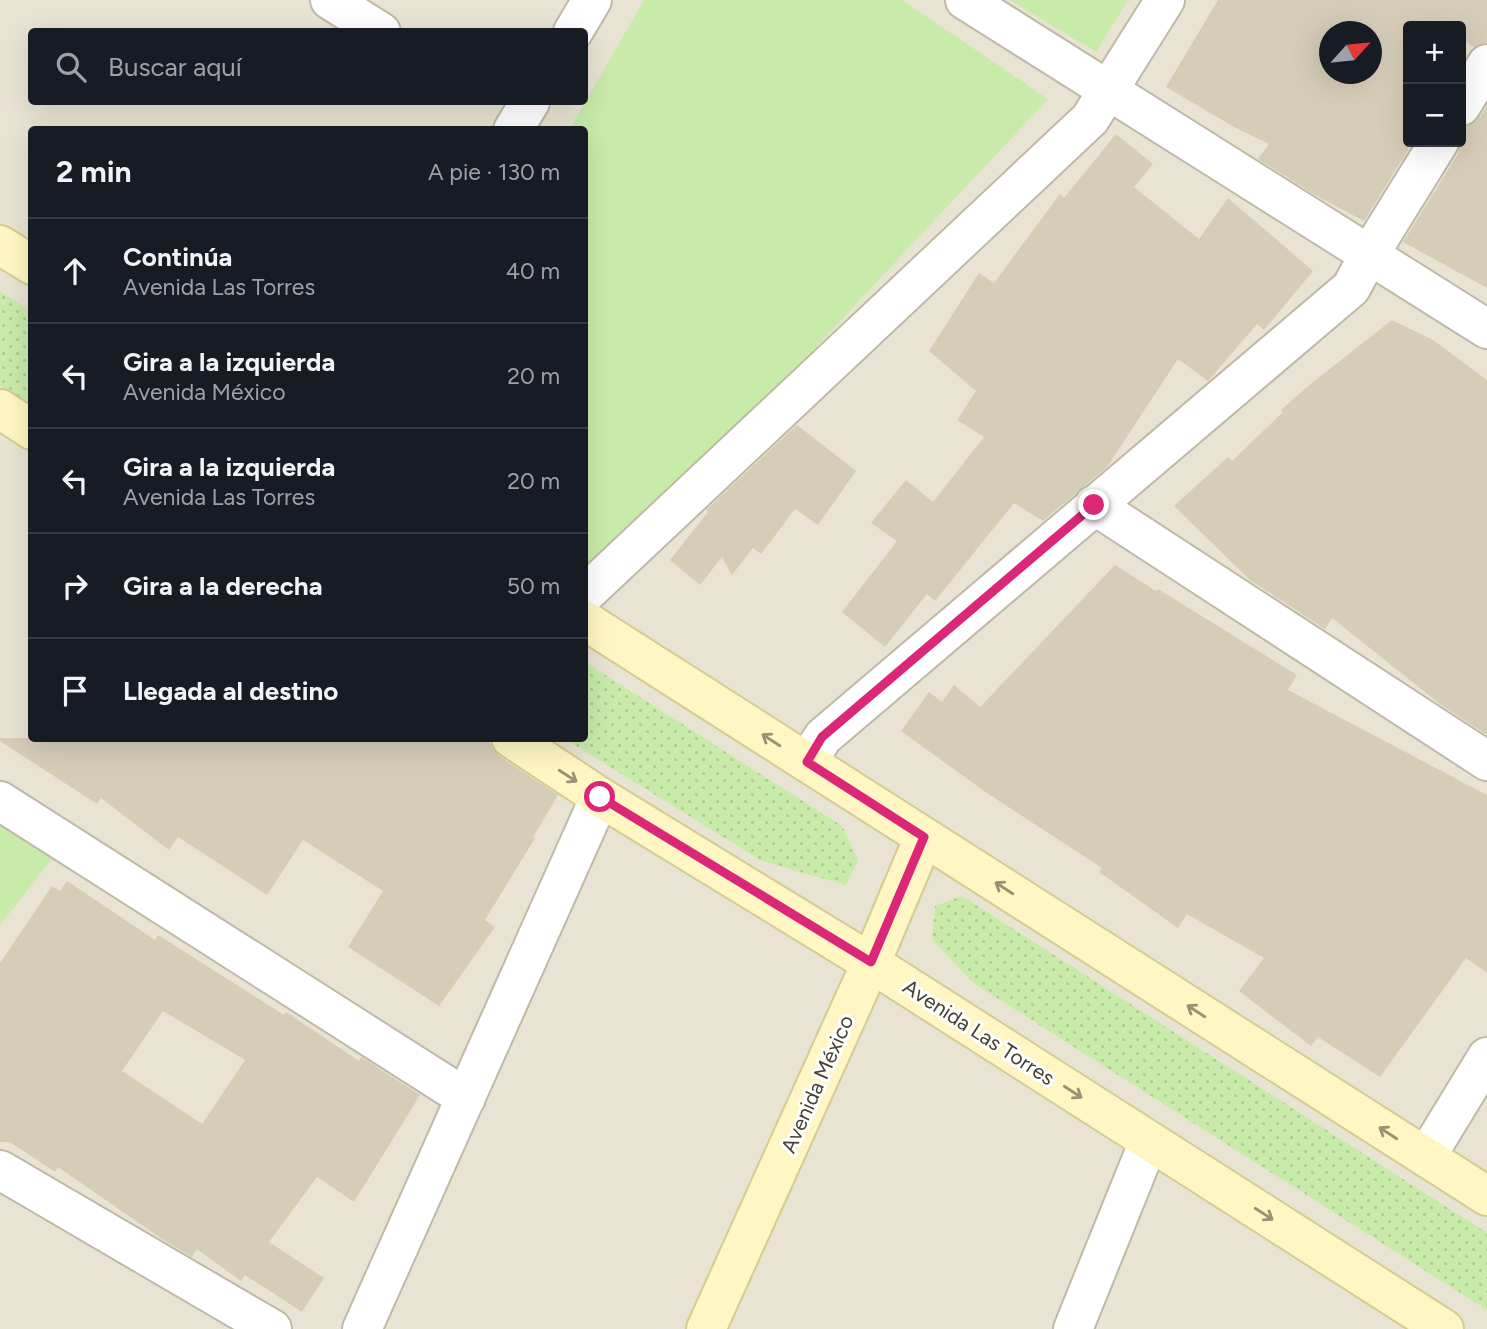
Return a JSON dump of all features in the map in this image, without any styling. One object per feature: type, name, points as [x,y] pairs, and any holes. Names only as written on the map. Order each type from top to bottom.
[{"type":"street","points":[[330,0],[375,28]]},
{"type":"street","points":[[575,28],[592,0]]},
{"type":"street","points":[[965,0],[1487,329]]},
{"type":"street","points":[[588,591],[1090,120],[1165,0]]},
{"type":"street","points":[[1466,98],[1487,64]]},
{"type":"street","points":[[807,762],[822,737],[1351,288],[1368,255],[1436,147]]},
{"type":"street","points":[[0,245],[28,262]]},
{"type":"street","points":[[0,409],[28,427]]},
{"type":"street","points":[[1094,505],[1487,761]]},
{"type":"street","points":[[588,623],[1487,1196]]},
{"type":"street","name":"Avenida Las Torres","points":[[517,742],[600,797],[871,962],[1444,1329]]},
{"type":"street","points":[[362,1329],[600,797]]},
{"type":"street","points":[[0,801],[466,1098]]},
{"type":"street","name":"Avenida México","points":[[706,1329],[871,962],[924,837]]},
{"type":"street","points":[[1426,1157],[1487,1058]]},
{"type":"street","points":[[1073,1329],[1149,1141]]},
{"type":"street","points":[[0,1170],[272,1329]]},
{"type":"shaded area","points":[[0,0],[1487,0],[1487,1329],[0,1329]]},
{"type":"green space","points":[[644,0],[902,0],[1048,99],[593,585],[588,582],[588,126],[571,126],[583,105],[588,105],[588,97]]},
{"type":"green space","points":[[1010,0],[1128,0],[1096,52]]},
{"type":"green space","points":[[0,291],[28,309],[28,404],[0,386]]},
{"type":"green space","points":[[588,664],[842,826],[858,861],[846,885],[762,861],[570,742],[588,742]]},
{"type":"green space","points":[[0,825],[52,859],[0,925]]},
{"type":"green space","points":[[962,896],[1487,1233],[1487,1310],[972,982],[932,939],[935,906]]},
{"type":"building","points":[[1218,0],[1487,0],[1487,42],[1474,47],[1466,41],[1466,21],[1403,21],[1403,147],[1408,147],[1408,150],[1364,221],[1315,195],[1258,159],[1269,144],[1166,87]]},
{"type":"building","points":[[1487,106],[1487,288],[1403,242],[1458,154],[1459,147],[1466,147],[1467,126],[1479,118]]},
{"type":"building","points":[[1116,134],[1153,164],[1134,187],[1199,239],[1228,198],[1313,271],[1264,330],[1257,324],[1208,381],[1178,359],[1107,467],[1043,521],[1014,503],[935,601],[927,594],[885,647],[842,612],[897,541],[871,523],[906,480],[933,502],[984,437],[957,420],[976,391],[929,351],[979,273],[994,283],[1060,194],[1064,198]]},
{"type":"building","points":[[1392,320],[1433,340],[1487,380],[1487,735],[1440,704],[1332,618],[1325,629],[1250,580],[1174,506],[1228,457],[1232,461],[1308,386]]},
{"type":"building","points":[[797,425],[856,471],[818,525],[795,509],[761,554],[753,548],[732,575],[722,557],[700,585],[670,560],[708,512],[706,510]]},
{"type":"building","points":[[1115,565],[1297,675],[1288,690],[1487,795],[1487,973],[1466,958],[1380,1077],[1318,1037],[1311,1046],[1239,991],[1264,958],[1187,914],[1178,928],[1099,872],[1102,868],[984,791],[901,731],[929,692],[942,702],[954,685],[980,707]]},
{"type":"building","points":[[0,738],[28,738],[28,742],[490,742],[499,756],[558,795],[485,920],[495,927],[439,1006],[348,947],[383,891],[303,840],[267,895],[178,837],[169,850],[101,798],[97,804],[0,741]]},
{"type":"building","points":[[67,881],[155,940],[158,935],[284,1015],[286,1012],[359,1061],[361,1057],[420,1095],[354,1202],[317,1177],[269,1242],[324,1278],[302,1312],[245,1275],[241,1281],[197,1249],[192,1257],[58,1167],[55,1172],[10,1142],[0,1142],[0,963],[52,886],[60,891]],"holes":[[[163,1011],[245,1060],[202,1124],[122,1071]]]},
{"type":"route","points":[[600,797],[871,962],[924,837],[807,762],[822,737],[1094,505]]}]
